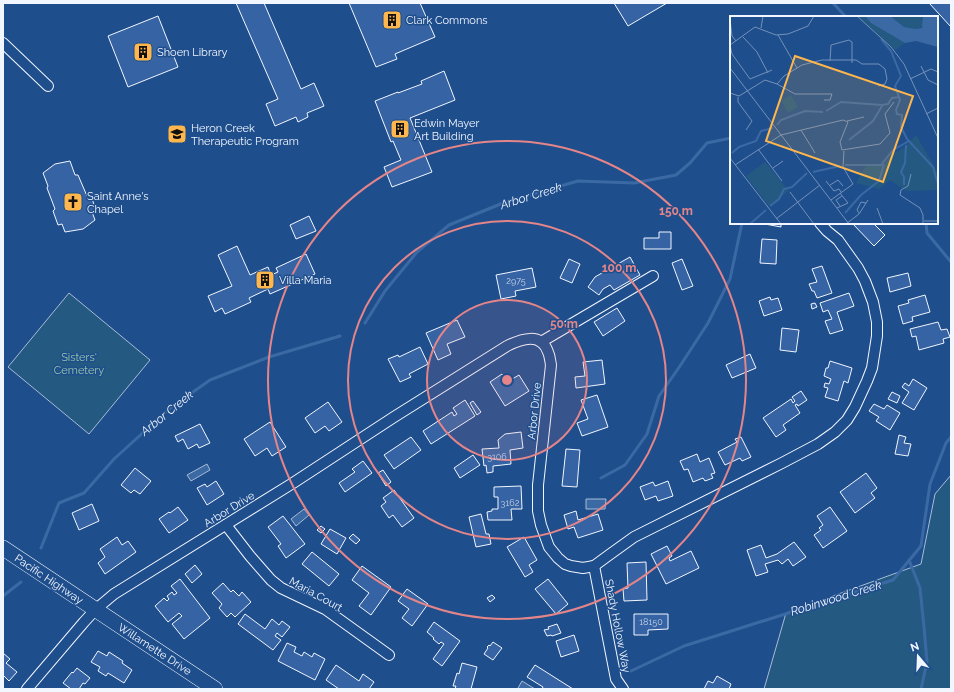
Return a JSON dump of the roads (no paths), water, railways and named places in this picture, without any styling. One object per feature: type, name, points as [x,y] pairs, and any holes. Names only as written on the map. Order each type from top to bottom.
[{"type":"main road","name":"Pacific Highway","points":[[3,548],[95,610]]},
{"type":"main road","name":"Willamette Drive","points":[[95,610],[215,689]]},
{"type":"street","points":[[3,43],[48,86]]},
{"type":"street","points":[[594,566],[634,537],[818,444],[835,432],[847,420],[855,407],[872,368],[877,336],[877,322],[873,302],[858,268],[838,240],[821,224]]},
{"type":"street","points":[[541,342],[653,276]]},
{"type":"street","name":"Arbor Drive","points":[[27,689],[95,610],[114,594],[226,525],[387,421],[519,340],[536,340],[545,345],[551,365],[538,485],[538,511],[541,525],[549,547],[565,564],[583,568],[594,566]]},
{"type":"street","name":"Maria Court","points":[[226,525],[250,556],[271,580],[281,588],[325,609],[389,655]]},
{"type":"street","name":"Shady Hollow Way","points":[[594,566],[616,679],[623,689]]},
{"type":"waterway","points":[[833,3],[845,16]]},
{"type":"waterway","name":"Arbor Creek","points":[[365,323],[385,291],[417,252],[449,225],[508,201],[578,181],[634,183],[676,175],[690,163],[707,143],[730,138]]},
{"type":"waterway","points":[[601,478],[625,465],[647,434],[659,396],[708,323],[730,279],[742,224]]},
{"type":"waterway","points":[[926,224],[927,233],[951,262]]},
{"type":"waterway","name":"Arbor Creek","points":[[41,548],[59,503],[84,493],[114,459],[169,409],[210,380],[269,357],[340,336]]},
{"type":"waterway","name":"Robinwood Creek","points":[[631,671],[684,646],[893,580],[921,546],[930,484],[946,443],[951,437]]},
{"type":"waterway","points":[[909,560],[920,588],[924,627],[927,662],[921,689]]},
{"type":"waterway","name":"Arbor Creek","points":[[3,596],[21,582]]},
{"type":"place","name":"Clark Commons","points":[[392,20]]},
{"type":"place","name":"Shoen Library","points":[[143,52]]},
{"type":"place","name":"Edwin Mayer Art Building","points":[[400,129]]},
{"type":"place","name":"Heron Creek Therapeutic Program","points":[[177,134]]},
{"type":"place","name":"Saint Anne's Chapel","points":[[73,202]]},
{"type":"place","name":"Villa Maria","points":[[265,280]]},
{"type":"park label","name":"Sisters' Cemetery","points":[[79,363]]}]
